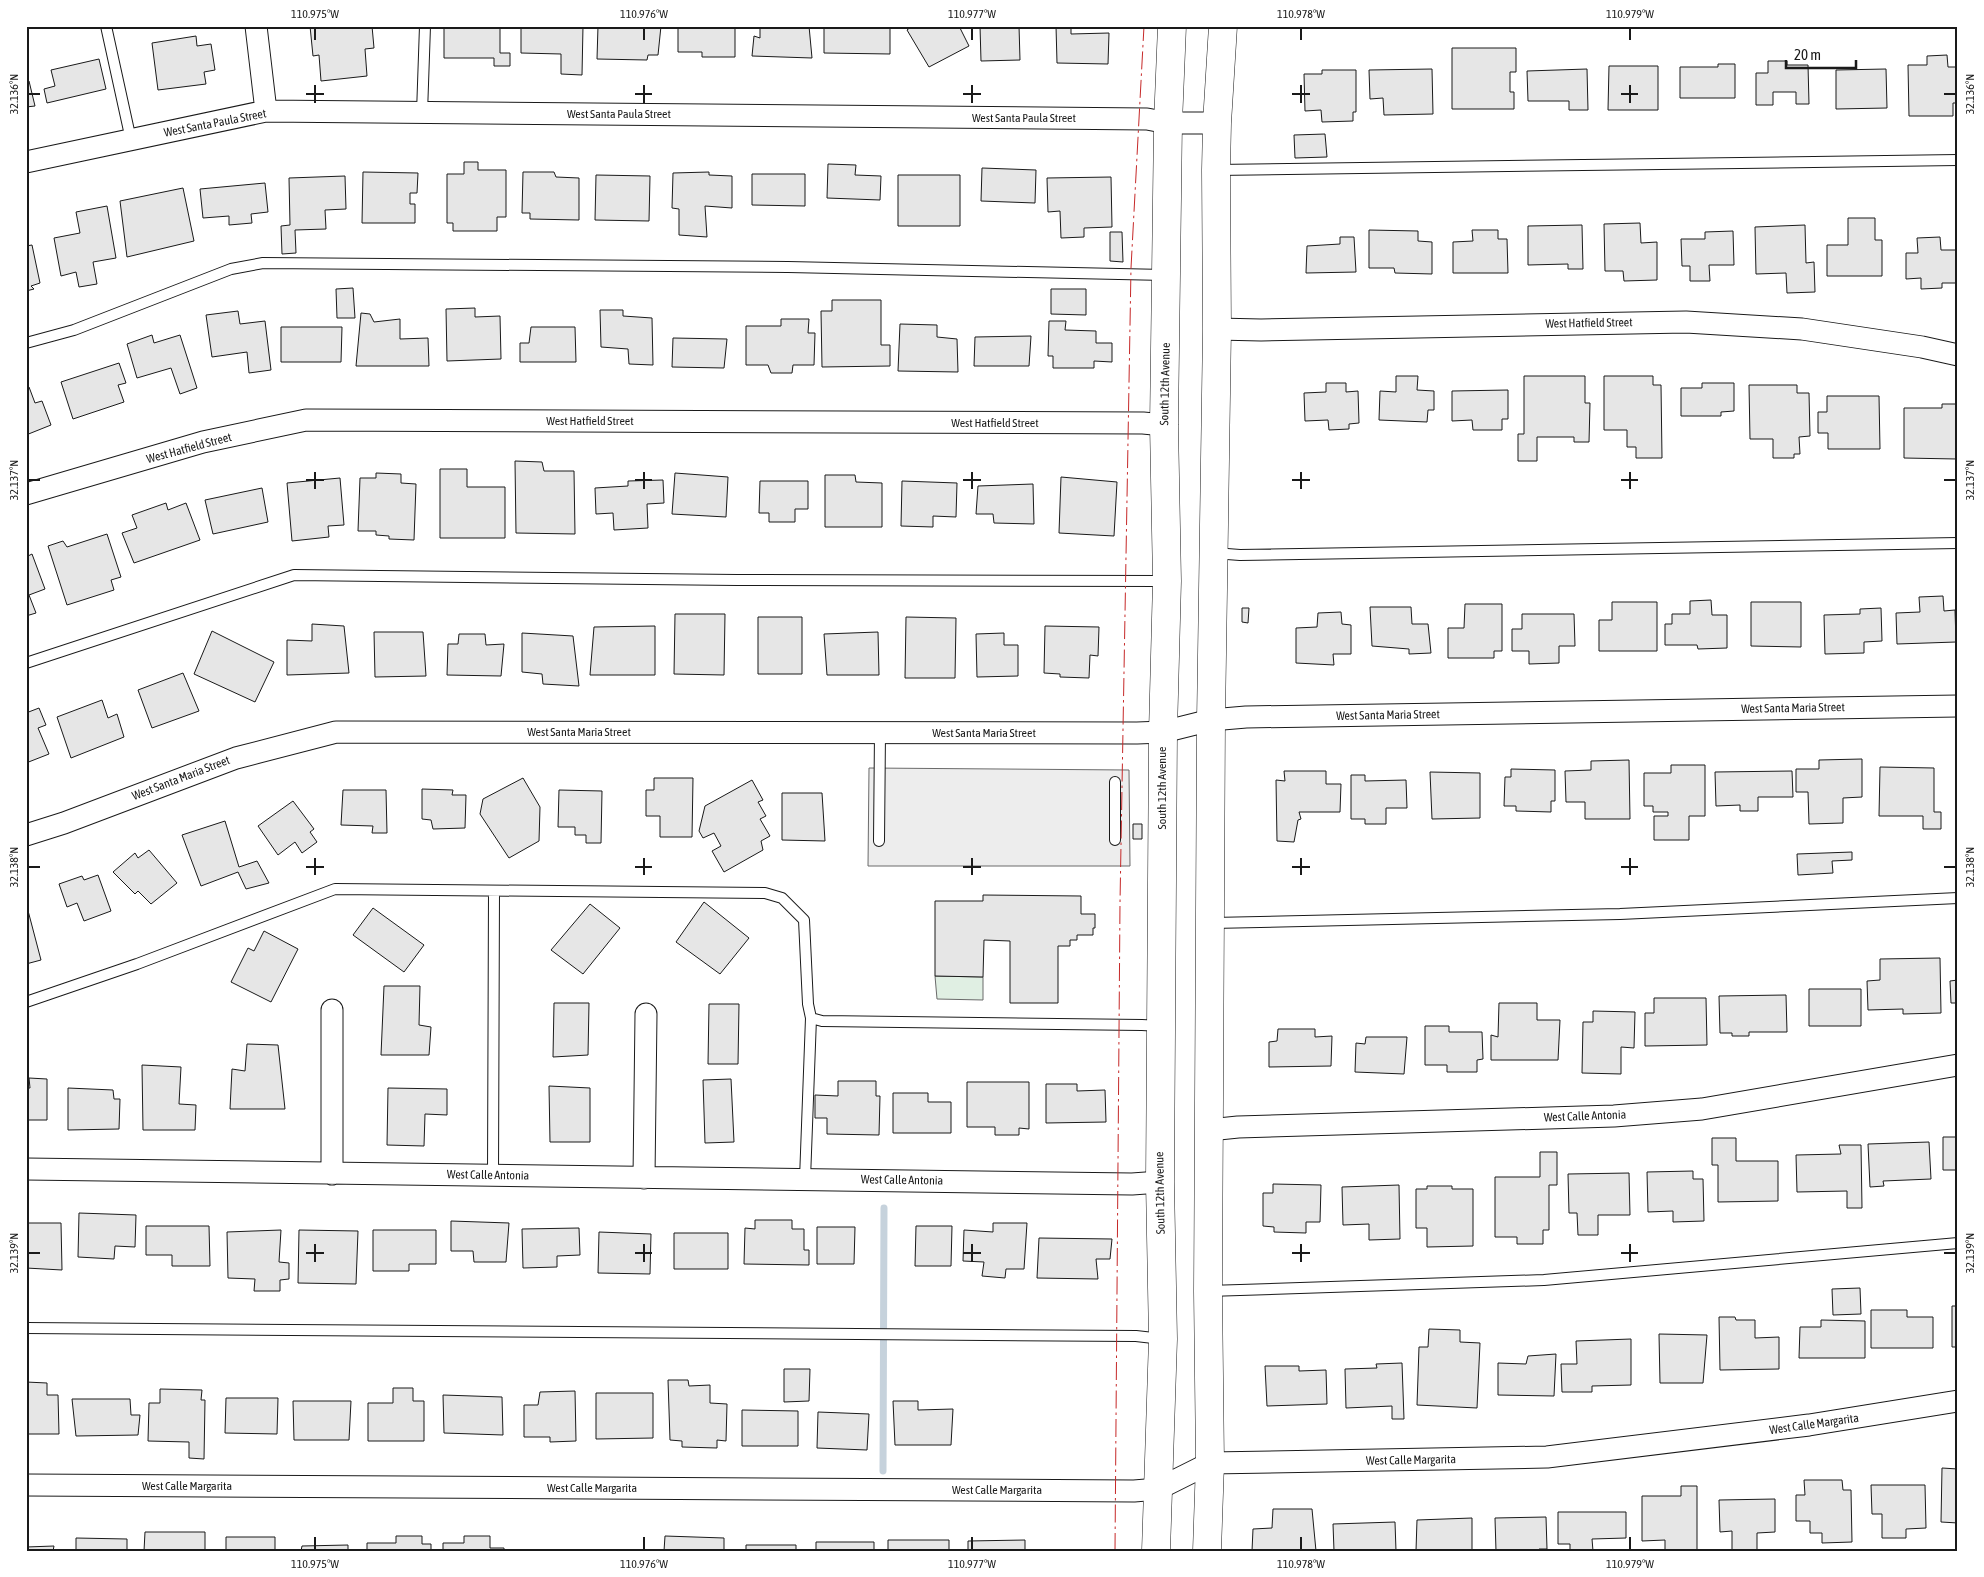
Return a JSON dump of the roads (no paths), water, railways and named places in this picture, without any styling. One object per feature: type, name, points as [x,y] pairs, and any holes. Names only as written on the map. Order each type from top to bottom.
[{"type":"main road","name":"South 12th Avenue","points":[[1156,1551],[1163,1339],[1160,1182],[1163,732],[1167,581],[1164,425],[1168,123],[1172,26]]},
{"type":"main road","points":[[1207,1551],[1210,1463],[1208,1291],[1217,329],[1216,170],[1223,26]]},
{"type":"street","points":[[256,26],[266,111]]},
{"type":"street","name":"West Santa Paula Street","points":[[26,162],[266,111],[1147,119],[1168,123],[1217,123]]},
{"type":"street","name":"West Hatfield Street","points":[[1217,329],[1271,330],[1686,322],[1802,329],[1958,354]]},
{"type":"street","name":"West Hatfield Street","points":[[26,494],[203,442],[306,420],[1143,423],[1164,425]]},
{"type":"street","name":"West Santa Maria Street","points":[[26,835],[72,820],[236,758],[336,732],[1163,732],[1212,720],[1246,717],[1958,706]]},
{"type":"street","points":[[332,1010],[332,1174]]},
{"type":"street","points":[[644,1178],[646,1014]]},
{"type":"street","name":"West Calle Antonia","points":[[1209,1130],[1238,1127],[1614,1116],[1702,1109],[1958,1065]]},
{"type":"street","name":"West Calle Antonia","points":[[26,1169],[1132,1184],[1160,1182]]},
{"type":"street","name":"West Calle Margarita","points":[[26,1485],[1114,1491],[1158,1489],[1210,1463],[1547,1457],[1809,1426],[1958,1401]]},
{"type":"lane","points":[[106,26],[131,140]]},
{"type":"lane","points":[[422,113],[425,26]]},
{"type":"lane","points":[[1216,170],[1958,160]]},
{"type":"lane","points":[[26,343],[74,330],[231,269],[263,263],[798,267],[1166,275]]},
{"type":"lane","points":[[1214,553],[1250,555],[1958,543]]},
{"type":"lane","points":[[26,663],[294,575],[737,580],[1167,581]]},
{"type":"lane","points":[[879,841],[880,733]]},
{"type":"lane","points":[[1115,782],[1116,840]]},
{"type":"lane","points":[[26,1002],[137,964],[335,889],[765,893],[782,898],[804,920],[808,1004],[811,1018],[805,1179]]},
{"type":"lane","points":[[493,1175],[494,891]]},
{"type":"lane","points":[[1211,923],[1620,914],[1958,898]]},
{"type":"lane","points":[[811,1018],[822,1022],[1142,1024],[1161,1026]]},
{"type":"lane","points":[[1208,1291],[1544,1280],[1958,1243]]},
{"type":"lane","points":[[26,1328],[1136,1336],[1163,1339]]},
{"type":"waterway","points":[[883,1471],[884,1208]]}]
